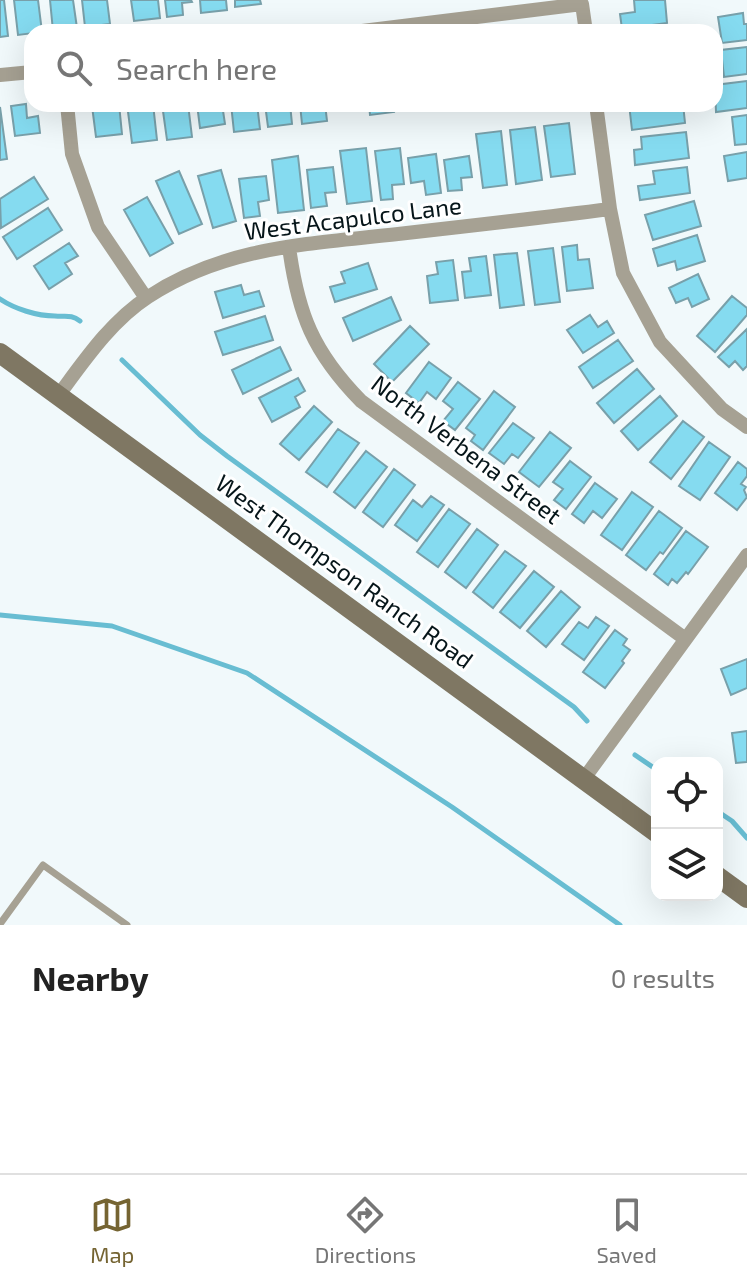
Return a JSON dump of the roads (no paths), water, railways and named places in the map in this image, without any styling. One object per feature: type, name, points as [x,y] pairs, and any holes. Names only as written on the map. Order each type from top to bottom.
[{"type":"main road","name":"West Thompson Ranch Road","points":[[0,353],[651,829]]},
{"type":"main road","points":[[723,880],[747,898]]},
{"type":"street","points":[[419,24],[582,4],[585,24]]},
{"type":"street","points":[[0,75],[24,73]]},
{"type":"street","points":[[68,112],[72,154],[98,227],[146,298]]},
{"type":"street","points":[[597,112],[610,209],[623,273],[660,342],[722,409],[747,427]]},
{"type":"street","name":"West Acapulco Lane","points":[[58,396],[112,328],[146,298],[205,267],[234,256],[610,209]]},
{"type":"street","name":"North Verbena Street","points":[[289,247],[297,296],[308,328],[333,370],[361,401],[684,638]]},
{"type":"street","points":[[583,780],[684,638],[745,562]]},
{"type":"lane","points":[[0,924],[43,865],[127,925]]},
{"type":"waterway","points":[[0,299],[34,313],[80,321]]},
{"type":"waterway","points":[[122,360],[200,435],[227,456],[574,707],[587,721]]},
{"type":"waterway","points":[[0,615],[112,626],[247,673],[452,807],[620,925]]},
{"type":"waterway","points":[[635,755],[651,766]]},
{"type":"waterway","points":[[723,815],[747,838]]}]
